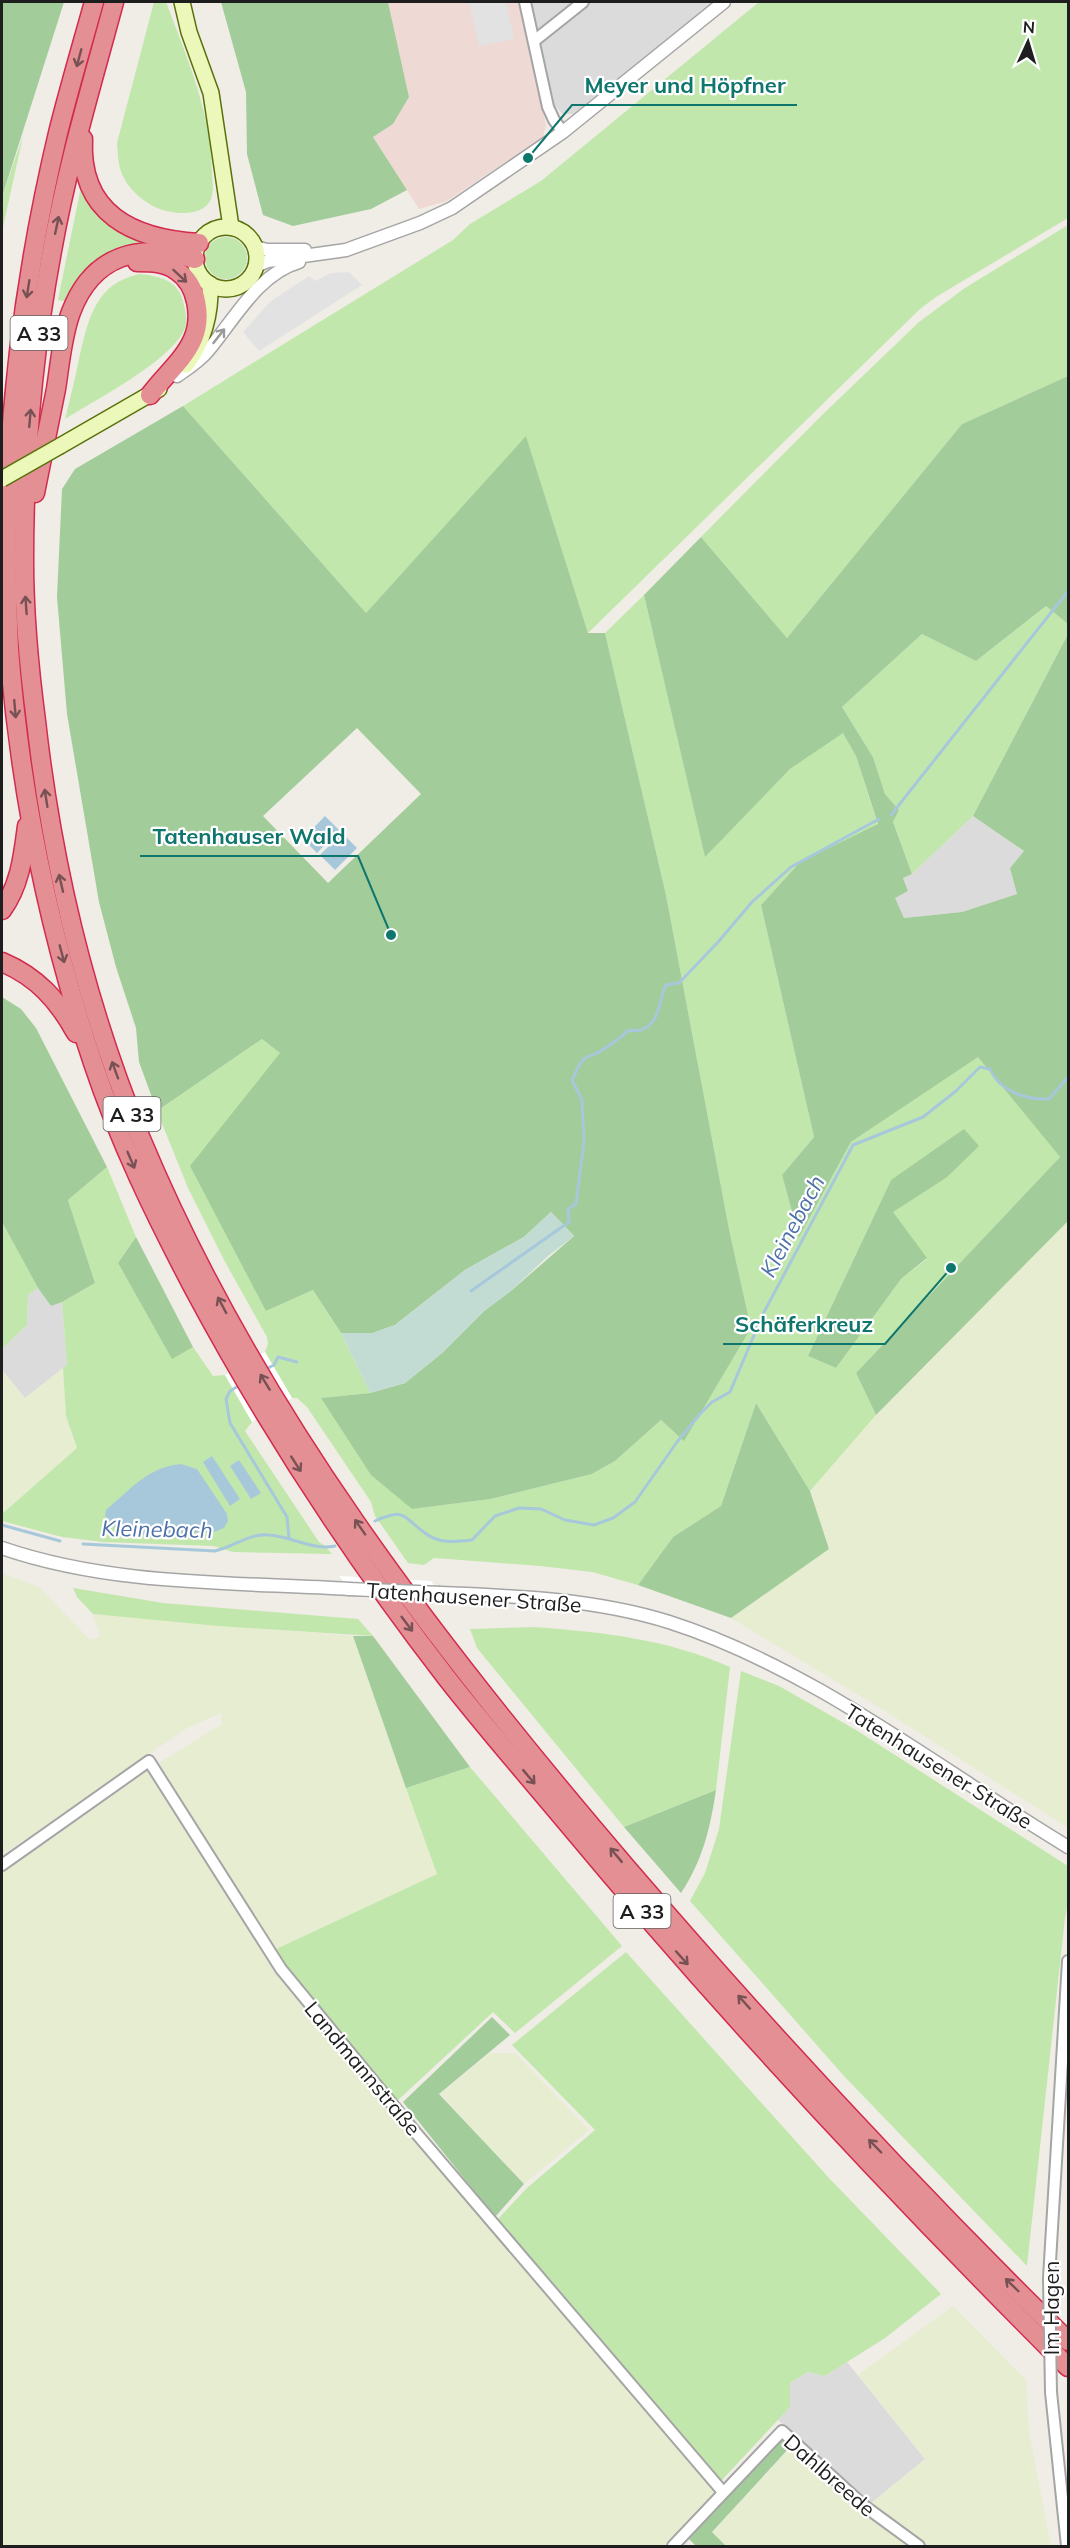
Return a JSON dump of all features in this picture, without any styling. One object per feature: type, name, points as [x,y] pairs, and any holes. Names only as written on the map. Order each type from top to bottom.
[{"type":"highway","name":"A 33","points":[[94,2],[58,134],[33,256],[20,342],[8,466],[6,542],[9,642],[16,719],[29,816],[43,883],[94,1067],[147,1197],[370,1574],[447,1678],[666,1940],[850,2143],[961,2260],[1068,2367]]},
{"type":"highway","name":"A 33","points":[[114,2],[52,247],[39,328],[29,421],[24,560],[31,681],[55,856],[81,960],[109,1055],[140,1137],[243,1361]]},
{"type":"highway","points":[[85,111],[83,145],[86,172],[90,186],[107,213],[126,226],[149,235],[182,242],[197,251]]},
{"type":"highway","points":[[24,560],[67,326],[78,297],[102,267],[129,254],[197,251]]},
{"type":"highway","points":[[89,283],[130,263],[154,261],[177,270],[192,288],[199,320],[192,340],[181,358],[150,395]]},
{"type":"highway","points":[[2,910],[14,891],[20,873],[29,816]]},
{"type":"highway","points":[[2,962],[41,984],[58,1002],[94,1067]]},
{"type":"highway","name":"A 33","points":[[272,1411],[393,1575],[529,1751],[678,1927],[860,2130],[1068,2341]]},
{"type":"main road","points":[[182,2],[189,32],[211,93],[222,154],[220,215],[224,228]]},
{"type":"main road","points":[[224,228],[242,231],[250,238],[255,247],[256,266],[245,283],[227,289],[210,284],[202,278],[197,251],[206,234],[224,228]]},
{"type":"main road","points":[[2,479],[150,395],[177,376],[199,348],[203,337],[211,300],[210,284]]},
{"type":"main road","points":[[203,337],[227,289]]},
{"type":"street","points":[[525,2],[548,107],[563,132]]},
{"type":"street","points":[[534,41],[583,2]]},
{"type":"street","points":[[177,376],[206,353],[256,291],[277,273],[295,263],[346,250],[383,237],[452,208],[563,132],[724,2]]},
{"type":"street","points":[[255,247],[267,250],[304,250],[383,237]]},
{"type":"street","points":[[256,266],[267,261],[346,250]]},
{"type":"street","name":"Tatenhausener Straße","points":[[2,1548],[67,1567],[143,1578],[534,1597],[608,1607],[669,1622],[742,1651],[819,1689],[1068,1847]]},
{"type":"street","name":"Landmannstraße","points":[[2,1865],[149,1761],[281,1969],[423,2141],[723,2492]]},
{"type":"street","name":"Im Hagen","points":[[1067,2547],[1051,2392],[1049,2277],[1068,1961]]},
{"type":"street","name":"Dahlbreede","points":[[673,2547],[782,2431],[863,2505],[919,2547]]},
{"type":"shaded area","points":[[388,2],[519,2],[546,125],[543,137],[447,201],[419,209],[373,137],[393,124],[409,97]]},
{"type":"shaded area","points":[[469,2],[506,2],[514,39],[479,46]]},
{"type":"shaded area","points":[[531,2],[712,2],[574,114],[562,114],[554,104]]},
{"type":"shaded area","points":[[349,272],[362,285],[259,351],[243,332],[271,301],[309,276],[315,281],[331,273]]},
{"type":"shaded area","points":[[973,816],[1024,851],[1010,868],[1017,894],[962,912],[904,918],[894,898],[908,891],[903,878],[912,874]]},
{"type":"shaded area","points":[[551,1212],[574,1236],[484,1311],[442,1353],[405,1383],[370,1393],[341,1333],[373,1333],[395,1325],[465,1270],[524,1237]]},
{"type":"shaded area","points":[[38,1288],[51,1306],[62,1302],[67,1365],[25,1398],[2,1370],[2,1349],[27,1325],[28,1295]]},
{"type":"shaded area","points":[[847,2362],[925,2459],[869,2505],[778,2420],[790,2407],[790,2383],[808,2372],[825,2376]]},
{"type":"green space","points":[[2,2],[64,2],[2,197]]},
{"type":"green space","points":[[154,2],[166,2],[203,107],[211,150],[213,192],[209,203],[203,208],[187,213],[168,211],[149,204],[130,187],[119,165],[117,143]]},
{"type":"green space","points":[[221,2],[388,2],[409,97],[393,124],[373,137],[407,190],[371,209],[293,226],[263,215],[247,154],[246,92]]},
{"type":"green space","points":[[759,2],[1068,2],[1068,218],[936,297],[920,309],[588,633],[526,437],[366,613],[183,406],[453,240],[470,224],[541,181]]},
{"type":"green space","points":[[23,136],[3,227],[2,235],[2,197]]},
{"type":"green space","points":[[81,187],[93,210],[110,226],[121,233],[157,244],[88,269],[77,279],[64,301],[58,300]]},
{"type":"green space","points":[[1068,225],[1068,376],[962,424],[787,638],[701,537],[819,418],[919,322],[965,288]]},
{"type":"green space","points":[[226,237],[234,238],[241,243],[246,250],[246,266],[241,273],[234,278],[226,279],[218,278],[211,273],[206,266],[205,258],[206,250],[211,243],[218,238]]},
{"type":"green space","points":[[140,274],[167,280],[177,288],[185,311],[185,328],[178,340],[150,366],[65,419],[86,331],[96,305],[113,286]]},
{"type":"green space","points":[[1068,376],[1068,624],[1046,606],[976,661],[922,634],[842,707],[873,757],[885,794],[899,810],[893,822],[912,874],[903,878],[908,891],[895,898],[904,918],[962,912],[1017,894],[1010,868],[1024,851],[973,816],[1068,634],[1068,1221],[876,1415],[856,1373],[1060,1157],[978,1057],[851,1142],[799,1237],[782,1175],[814,1137],[761,905],[800,862],[878,824],[856,756],[843,733],[790,769],[705,857],[644,595],[701,537],[787,638],[962,424]]},
{"type":"green space","points":[[183,406],[366,613],[526,436],[588,633],[605,633],[666,895],[730,1234],[751,1328],[684,1441],[661,1420],[615,1461],[592,1474],[491,1499],[412,1509],[371,1475],[321,1398],[370,1393],[405,1383],[442,1353],[484,1311],[574,1236],[551,1212],[524,1237],[465,1270],[395,1325],[373,1333],[341,1333],[313,1290],[266,1311],[190,1166],[280,1053],[262,1039],[157,1111],[139,1062],[136,1028],[116,967],[99,902],[67,714],[57,597],[62,489],[75,469]],"holes":[[[357,728],[421,794],[328,883],[263,816]]]},
{"type":"green space","points":[[644,595],[705,856],[790,769],[843,732],[856,756],[878,825],[800,862],[761,905],[814,1137],[782,1175],[799,1236],[851,1142],[978,1056],[1060,1157],[856,1373],[876,1415],[810,1491],[756,1403],[721,1506],[673,1537],[638,1585],[592,1572],[540,1566],[434,1558],[424,1565],[408,1563],[375,1516],[371,1502],[307,1407],[297,1398],[292,1398],[265,1352],[268,1344],[267,1337],[224,1260],[188,1188],[157,1111],[262,1039],[280,1053],[266,1311],[313,1290],[341,1333],[370,1393],[322,1398],[412,1509],[491,1499],[592,1474],[615,1461],[661,1420],[684,1440],[751,1328],[730,1234],[666,895],[605,633]],"holes":[[[946,1178],[892,1212],[927,1259],[901,1279],[836,1368],[808,1356],[891,1180]]]},
{"type":"green space","points":[[1046,606],[1068,624],[1068,634],[973,816],[912,874],[893,822],[899,810],[885,794],[873,757],[842,707],[922,634],[976,661]]},
{"type":"green space","points":[[2,997],[21,1009],[36,1028],[107,1167],[68,1200],[95,1283],[51,1306],[38,1288],[2,1222]]},
{"type":"green space","points":[[964,1129],[979,1146],[946,1178],[893,1212],[927,1258],[901,1279],[836,1368],[808,1356],[891,1180]]},
{"type":"green space","points":[[107,1167],[136,1237],[118,1263],[172,1358],[193,1347],[213,1376],[225,1375],[252,1422],[245,1431],[319,1542],[332,1554],[233,1552],[213,1546],[103,1542],[62,1537],[2,1521],[2,1514],[77,1448],[66,1416],[63,1368],[67,1365],[62,1302],[95,1283],[68,1200]]},
{"type":"green space","points":[[1068,1221],[1068,1828],[890,1714],[731,1618],[829,1549],[810,1491],[876,1415]]},
{"type":"green space","points":[[2,1222],[38,1288],[28,1295],[27,1325],[2,1349]]},
{"type":"green space","points":[[136,1237],[193,1347],[172,1359],[118,1263]]},
{"type":"green space","points":[[63,1368],[66,1416],[77,1448],[2,1514],[2,1370],[25,1398]]},
{"type":"green space","points":[[756,1403],[810,1491],[829,1549],[731,1618],[638,1585],[673,1537],[721,1506]]},
{"type":"green space","points":[[2,1573],[39,1587],[90,1640],[100,1637],[93,1614],[353,1636],[437,1874],[274,1950],[159,1763],[222,1724],[221,1713],[187,1728],[2,1855]]},
{"type":"green space","points":[[73,1588],[163,1603],[358,1619],[373,1636],[218,1626],[93,1614],[77,1597]]},
{"type":"green space","points":[[534,1627],[634,1638],[706,1657],[730,1667],[716,1790],[624,1827],[477,1648],[470,1629]]},
{"type":"green space","points":[[353,1636],[373,1636],[470,1767],[406,1788]]},
{"type":"green space","points":[[741,1671],[779,1686],[856,1730],[1068,1866],[1068,1904],[1027,2266],[844,2076],[690,1901],[705,1873],[719,1829]]},
{"type":"green space","points":[[470,1767],[622,1946],[515,2033],[493,2012],[396,2102],[285,1967],[274,1950],[437,1874],[406,1788]]},
{"type":"green space","points":[[149,1770],[272,1969],[717,2491],[667,2546],[2,2546],[2,1871]]},
{"type":"green space","points":[[716,1790],[704,1843],[695,1868],[681,1893],[624,1827]]},
{"type":"green space","points":[[626,1952],[828,2177],[941,2294],[885,2338],[825,2376],[808,2372],[790,2383],[790,2407],[721,2481],[497,2220],[527,2188],[595,2130],[512,2045]]},
{"type":"green space","points":[[492,2017],[510,2035],[439,2094],[524,2184],[495,2217],[403,2102]]},
{"type":"green space","points":[[490,2053],[515,2053],[589,2130],[524,2184],[440,2094]]},
{"type":"green space","points":[[953,2306],[1026,2380],[1029,2432],[1051,2546],[927,2546],[911,2532],[869,2505],[925,2459],[858,2375]]},
{"type":"green space","points":[[782,2440],[791,2446],[712,2532],[726,2546],[696,2546],[688,2538]]},
{"type":"green space","points":[[792,2446],[861,2509],[913,2546],[726,2546],[712,2532]]},
{"type":"water","points":[[325,816],[339,830],[317,853],[303,839]]},
{"type":"water","points":[[342,833],[357,848],[335,870],[320,855]]},
{"type":"water","points":[[212,1456],[240,1499],[230,1506],[203,1462]]},
{"type":"water","points":[[239,1460],[261,1493],[251,1499],[230,1466]]},
{"type":"water","points":[[181,1464],[197,1469],[227,1514],[228,1521],[224,1528],[214,1532],[127,1535],[120,1533],[105,1516],[106,1510],[149,1474]]},
{"type":"pier","points":[[265,1352],[292,1398],[252,1422],[225,1375]]},
{"type":"pier","points":[[339,1576],[431,1581],[446,1602],[356,1597]]},
{"type":"waterway","points":[[891,815],[1068,591]]},
{"type":"waterway","points":[[471,1291],[569,1222],[568,1209],[576,1204],[584,1142],[582,1100],[572,1080],[582,1061],[608,1046],[627,1031],[647,1027],[656,1017],[666,985],[679,983],[752,902],[791,867],[879,819]]},
{"type":"waterway","name":"Kleinebach","points":[[375,1521],[399,1514],[408,1518],[430,1537],[453,1542],[472,1540],[495,1516],[519,1508],[541,1509],[565,1520],[594,1525],[613,1518],[635,1502],[677,1442],[700,1414],[712,1402],[730,1392],[763,1314],[853,1145],[923,1117],[956,1091],[980,1067],[990,1069],[994,1077],[1014,1093],[1031,1098],[1049,1099],[1068,1077]]},
{"type":"waterway","points":[[266,1369],[274,1365],[278,1357],[297,1362]]},
{"type":"waterway","points":[[240,1385],[230,1391],[226,1399],[230,1423],[287,1517],[289,1538]]},
{"type":"waterway","name":"Kleinebach","points":[[2,1525],[60,1541]]},
{"type":"waterway","name":"Kleinebach","points":[[83,1544],[215,1551],[248,1538],[269,1535],[318,1547],[335,1546]]},
{"type":"place","name":"Meyer und Höpfner","points":[[528,158]]},
{"type":"place","name":"Tatenhauser Wald","points":[[391,935]]},
{"type":"place","name":"Schäferkreuz","points":[[951,1268]]}]
